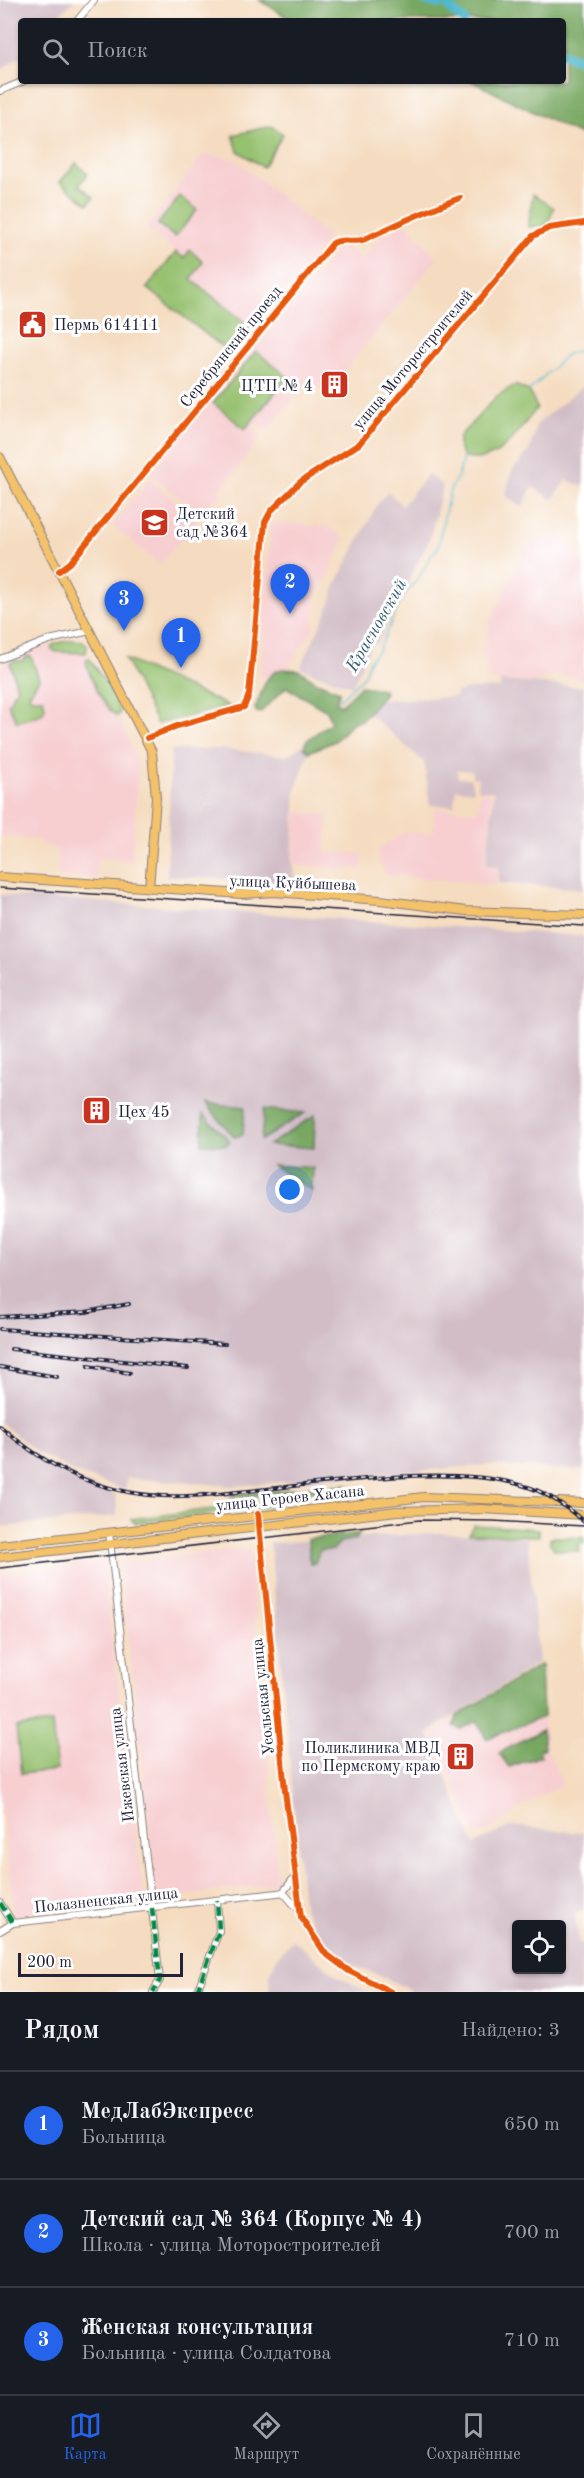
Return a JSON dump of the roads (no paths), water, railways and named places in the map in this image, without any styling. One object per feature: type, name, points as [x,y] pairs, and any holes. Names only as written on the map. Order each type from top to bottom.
[{"type":"main road","points":[[0,457],[147,738],[152,752],[156,783],[149,888]]},
{"type":"main road","name":"улица Куйбышева","points":[[0,877],[149,888],[380,900],[431,908],[500,913],[584,915]]},
{"type":"main road","name":"улица Героев Хасана","points":[[0,1545],[424,1497],[584,1503]]},
{"type":"main road","name":"улица Героев Хасана","points":[[0,1557],[426,1509],[584,1515]]},
{"type":"street","points":[[79,18],[94,0]]},
{"type":"street","points":[[0,91],[18,84]]},
{"type":"street","name":"Серебрянский проезд","points":[[59,571],[70,562],[333,243],[340,240],[363,240],[412,215],[460,198]]},
{"type":"street","name":"улица Моторостроителей","points":[[147,738],[171,728],[244,707],[249,695],[265,522],[271,511],[300,482],[359,444],[533,236],[549,228],[584,223]]},
{"type":"street","points":[[0,658],[49,640],[90,631]]},
{"type":"street","name":"Усольская улица","points":[[258,1514],[294,1878]]},
{"type":"street","name":"Ижевская улица","points":[[109,1532],[160,1980],[153,1992]]},
{"type":"street","points":[[294,1878],[283,1892],[294,1903],[325,1953],[349,1971],[391,1992]]},
{"type":"street","points":[[294,1878],[301,1917]]},
{"type":"street","name":"Полазненская улица","points":[[0,1931],[13,1923],[283,1892]]},
{"type":"street","points":[[197,1992],[219,1930],[216,1900]]},
{"type":"street","points":[[0,1903],[13,1923]]},
{"type":"waterway","points":[[423,0],[439,4],[443,0]]},
{"type":"waterway","points":[[448,0],[451,10],[460,18]]},
{"type":"waterway","points":[[566,55],[584,62]]},
{"type":"waterway","points":[[529,391],[567,354],[584,349]]},
{"type":"waterway","name":"Красновский","points":[[339,700],[364,676],[369,661],[379,649],[403,596],[437,550],[450,490],[459,474],[463,457]]},
{"type":"tram line","points":[[0,888],[584,926]]},
{"type":"tram line","points":[[0,1568],[419,1520],[584,1526]]},
{"type":"railway","points":[[0,1317],[86,1312],[129,1304]]},
{"type":"railway","points":[[0,1329],[225,1344]]},
{"type":"railway","points":[[11,1349],[188,1368]]},
{"type":"railway","points":[[88,1366],[130,1373]]},
{"type":"railway","points":[[0,1367],[57,1377]]},
{"type":"railway","points":[[0,1426],[29,1449],[60,1468],[93,1483],[128,1492],[155,1496],[196,1496],[386,1477],[464,1476],[500,1480],[531,1488],[559,1502],[584,1522]]},
{"type":"place","name":"Пермь 614111","points":[[33,324]]},
{"type":"place","name":"ЦТП № 4","points":[[334,385]]},
{"type":"place","name":"Детский сад №364","points":[[155,522]]},
{"type":"place","name":"Детский сад № 364 (Корпус № 4)","points":[[290,614]]},
{"type":"place","name":"Женская консультация","points":[[124,631]]},
{"type":"place","name":"МедЛабЭкспресс","points":[[181,668]]},
{"type":"place","name":"Цех 45","points":[[97,1111]]},
{"type":"place","name":"Поликлиника МВД по Пермскому краю","points":[[461,1756]]}]
